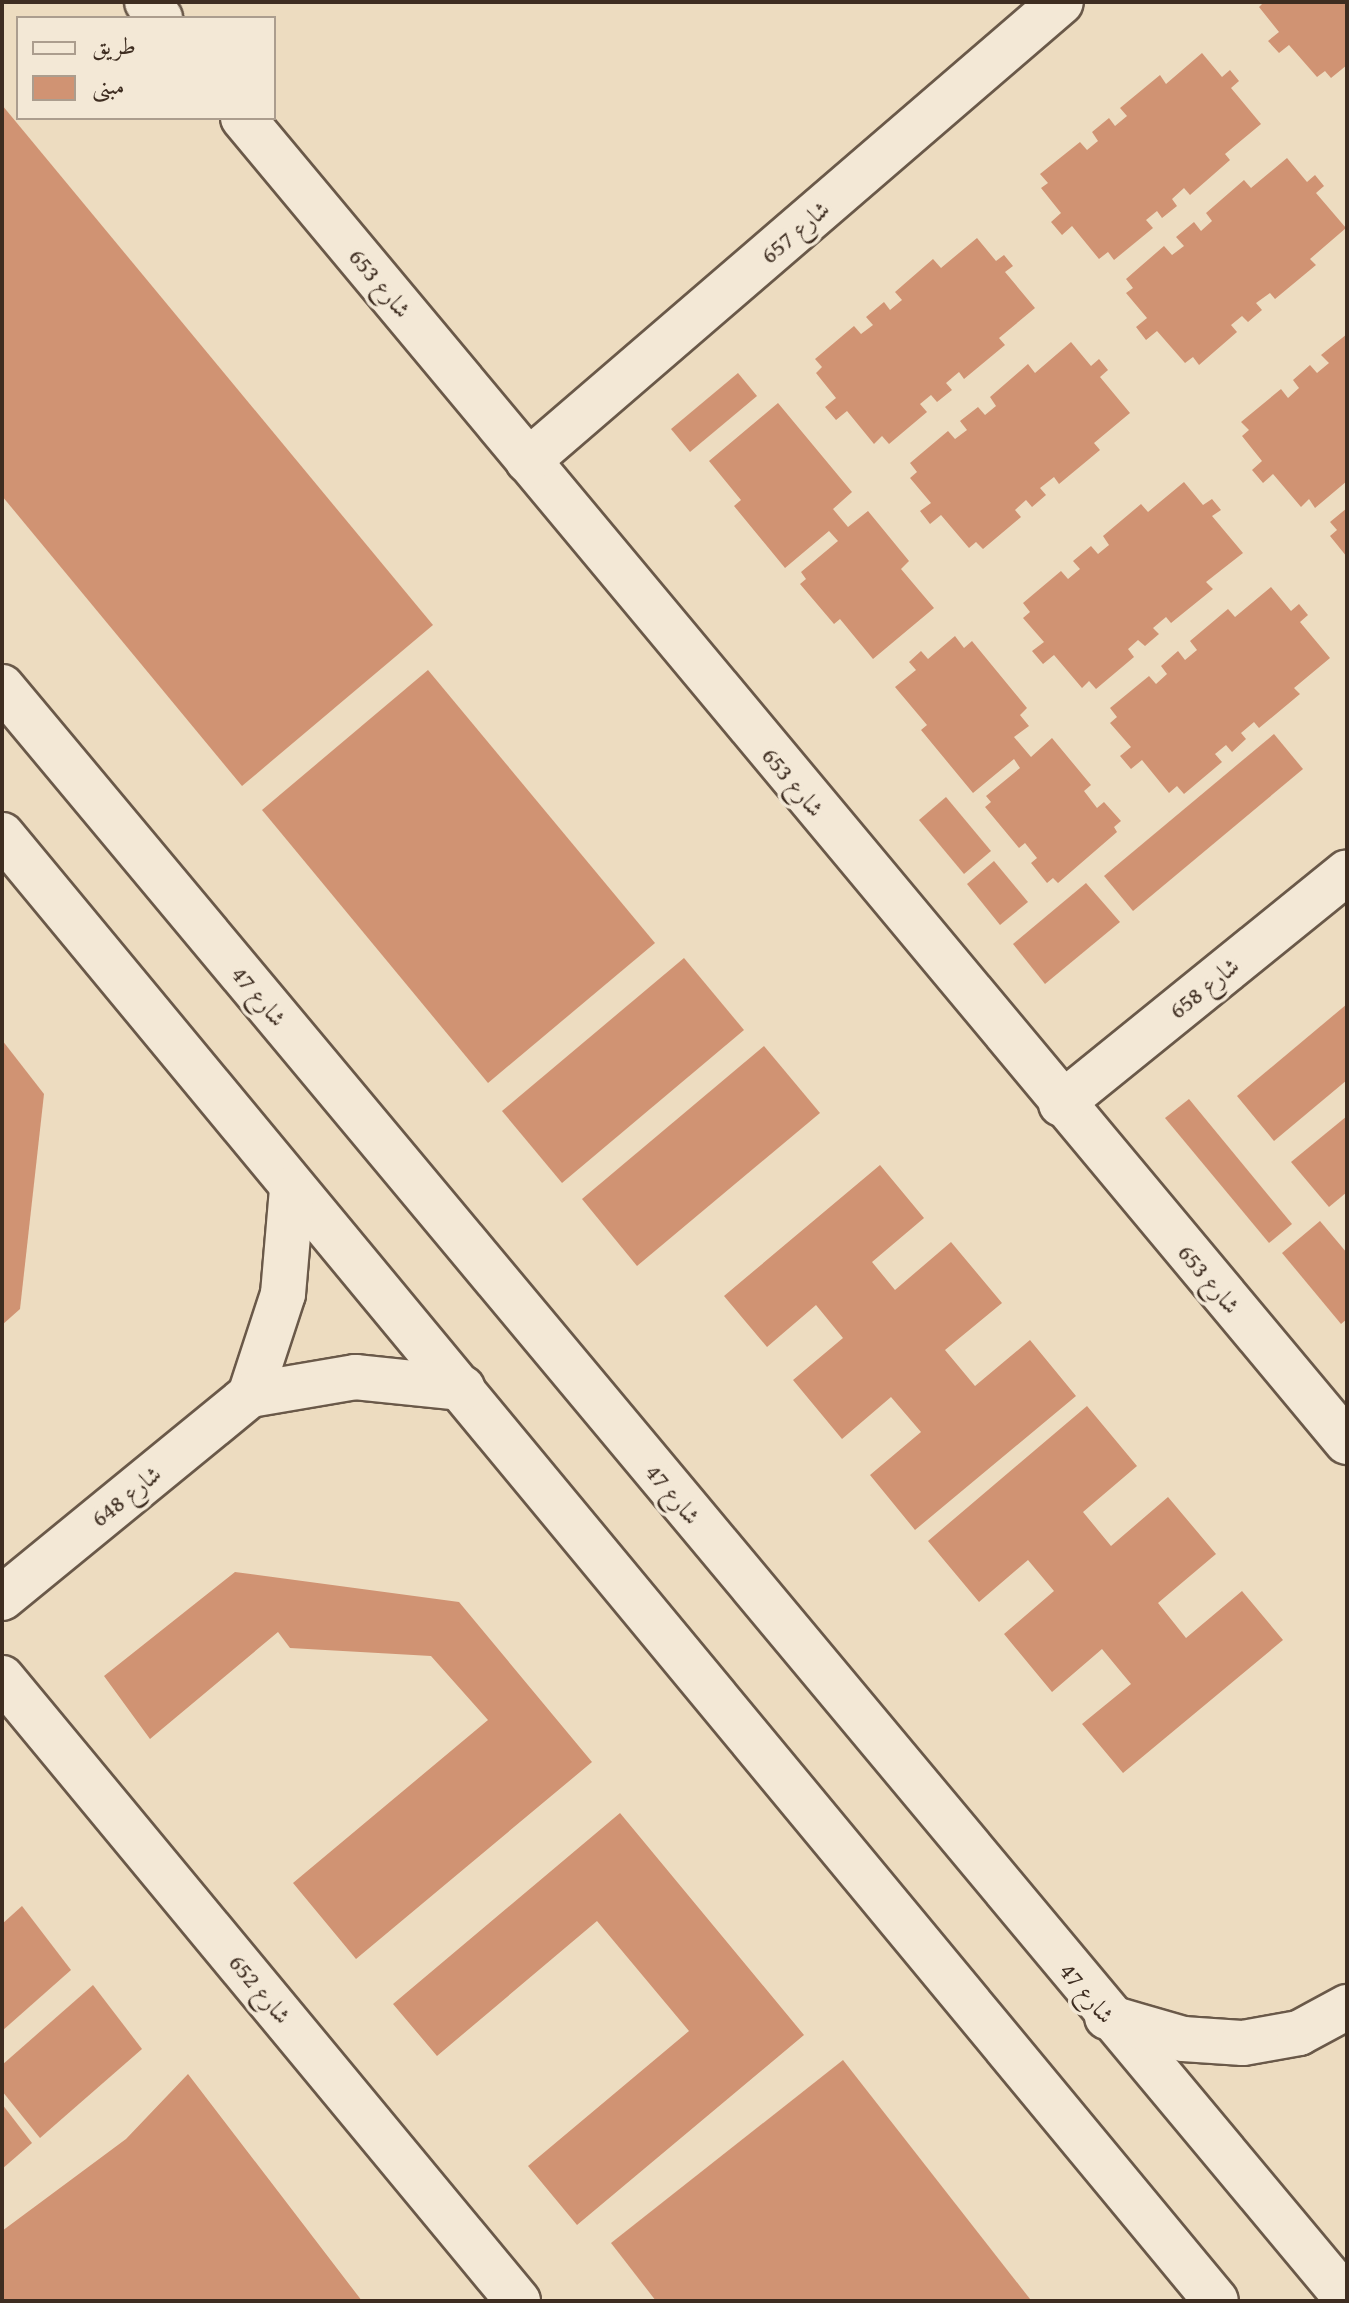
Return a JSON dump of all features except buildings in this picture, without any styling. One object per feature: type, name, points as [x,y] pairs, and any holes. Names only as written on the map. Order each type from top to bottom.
[{"type":"street","name":"شارع 657","points":[[528,461],[1061,2]]},
{"type":"street","name":"شارع 653","points":[[245,120],[1061,1104],[1347,1442]]},
{"type":"street","name":"شارع 47","points":[[2,687],[1107,2017],[1347,2299]]},
{"type":"street","points":[[2,835],[1216,2301]]},
{"type":"street","name":"شارع 658","points":[[1061,1104],[1347,872]]},
{"type":"street","points":[[250,1395],[283,1294],[292,1188]]},
{"type":"street","name":"شارع 648","points":[[2,1598],[250,1395],[355,1377],[462,1388]]},
{"type":"street","name":"شارع 652","points":[[2,1678],[518,2301]]},
{"type":"street","points":[[1107,2017],[1183,2039],[1243,2043],[1299,2033],[1347,2007]]}]
